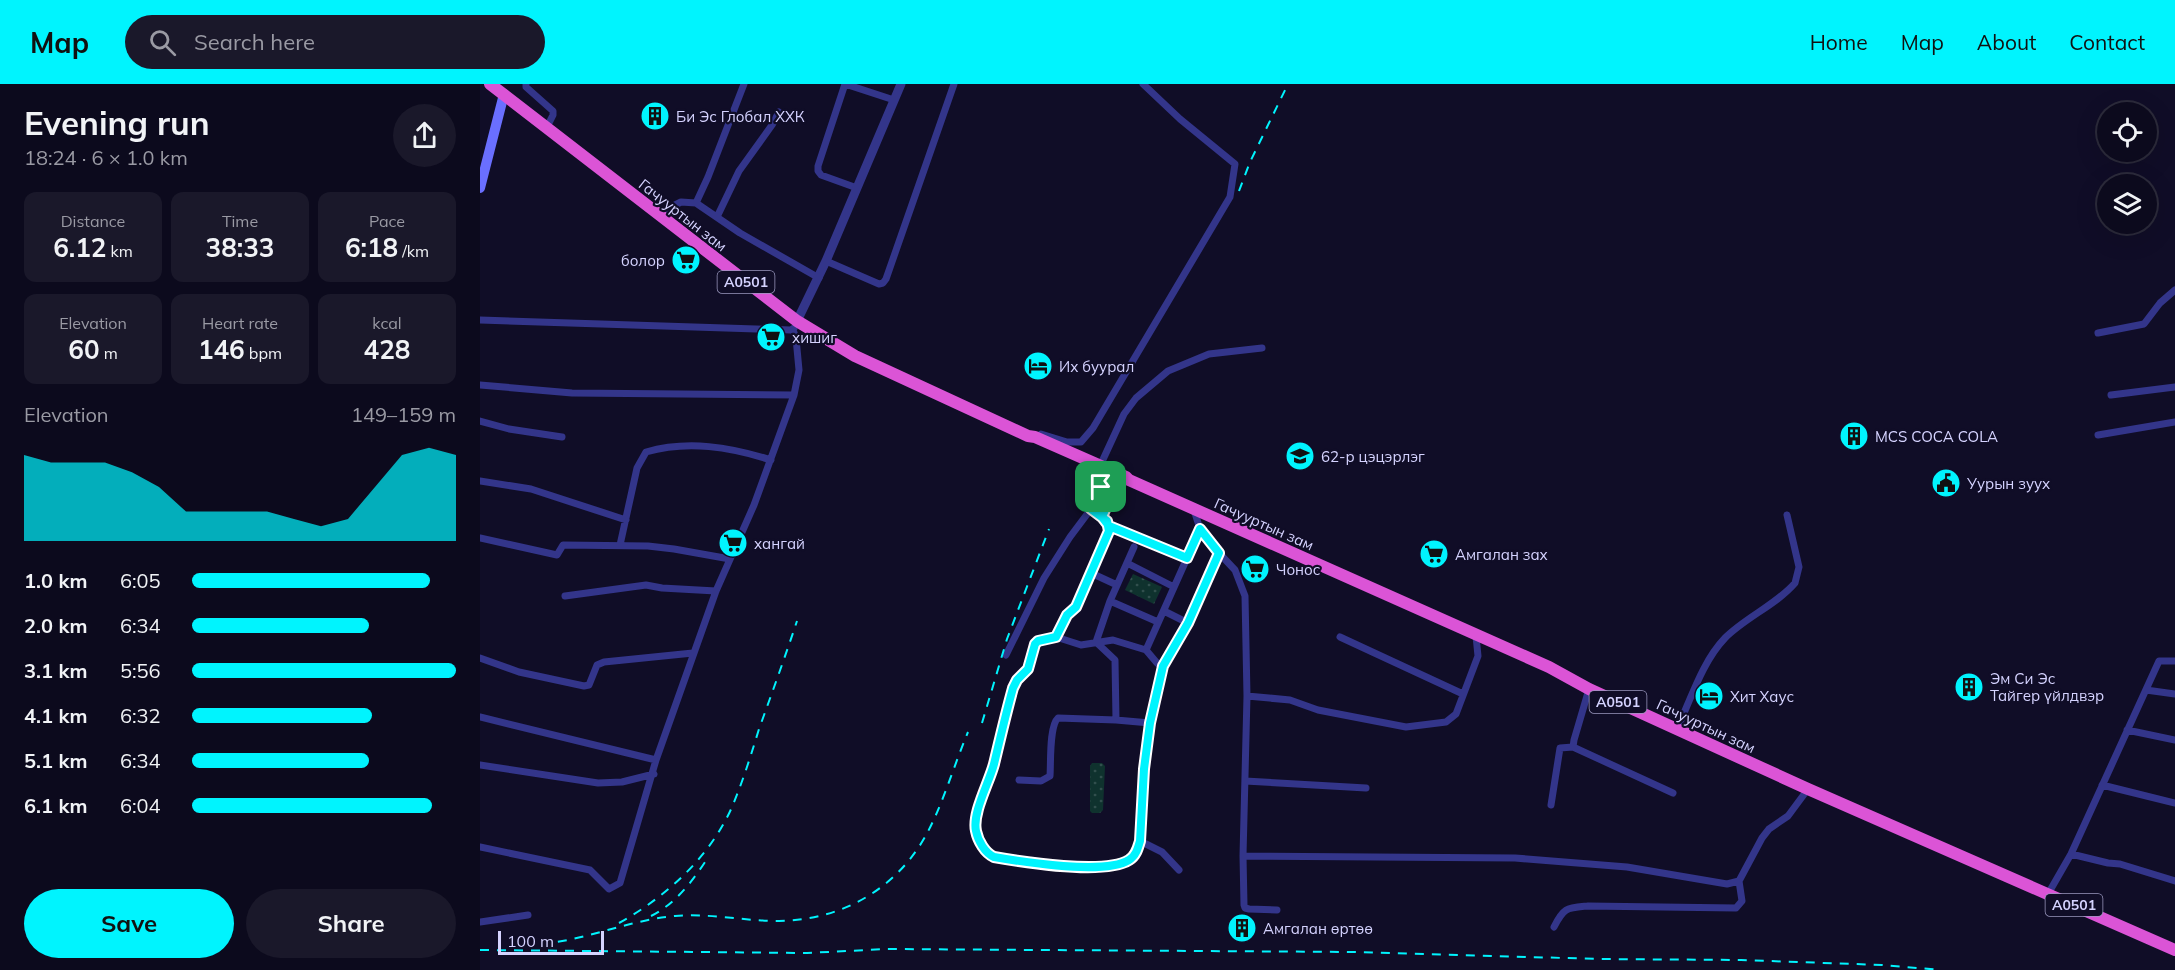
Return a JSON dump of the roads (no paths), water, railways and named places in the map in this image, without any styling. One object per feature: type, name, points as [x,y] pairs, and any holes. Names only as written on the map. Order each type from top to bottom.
[{"type":"highway","name":"Гачууртын зам","points":[[490,84],[663,218],[795,326],[855,356],[1029,434],[1102,476],[1126,477],[1549,668],[1589,689],[1808,789],[2175,950]]},
{"type":"main road","points":[[480,188],[504,94]]},
{"type":"street","points":[[526,84],[526,87],[553,111],[547,127]]},
{"type":"street","points":[[696,203],[744,84]]},
{"type":"street","points":[[857,188],[821,175],[818,171],[845,84],[894,100]]},
{"type":"street","points":[[480,847],[590,870],[609,889],[620,883],[654,774],[656,760],[693,653],[713,605],[716,591],[771,460],[794,395],[799,370],[795,326],[819,278],[901,84]]},
{"type":"street","points":[[826,261],[879,284],[886,279],[954,84]]},
{"type":"street","points":[[1029,434],[1067,442],[1081,442],[1093,428],[1230,197],[1235,165],[1180,119],[1143,84]]},
{"type":"street","points":[[717,217],[739,171],[779,112]]},
{"type":"street","points":[[663,218],[681,202],[696,203],[819,278]]},
{"type":"street","points":[[2098,333],[2144,324],[2164,298],[2175,291]]},
{"type":"street","points":[[480,320],[795,326]]},
{"type":"street","points":[[1006,655],[1044,578],[1091,509],[1124,414],[1136,398],[1168,371],[1209,354],[1262,348]]},
{"type":"street","points":[[480,385],[572,393],[794,395]]},
{"type":"street","points":[[2111,395],[2175,387]]},
{"type":"street","points":[[480,421],[509,429],[562,437]]},
{"type":"street","points":[[2098,435],[2175,422]]},
{"type":"street","points":[[620,545],[638,468],[646,452],[663,447],[702,445],[771,460]]},
{"type":"street","points":[[1102,476],[1113,491],[1102,517]]},
{"type":"street","points":[[480,481],[531,489],[627,520]]},
{"type":"street","points":[[1091,509],[1109,526],[1187,558]]},
{"type":"street","points":[[1194,509],[1200,529],[1236,570],[1245,596],[1247,696],[1243,856],[1245,908],[1277,910]]},
{"type":"street","points":[[1677,729],[1715,651],[1734,630],[1795,583],[1798,567],[1787,515]]},
{"type":"street","points":[[1056,637],[1067,615],[1076,607],[1109,531],[1109,526]]},
{"type":"street","points":[[1146,650],[1200,529]]},
{"type":"street","points":[[480,538],[557,555],[563,544],[620,545],[674,549],[730,559]]},
{"type":"street","points":[[1096,642],[1110,601],[1134,547]]},
{"type":"street","points":[[1163,666],[1157,663],[1146,650],[1113,640],[1096,642],[1093,645],[1081,645],[1056,637],[1038,641],[1035,644],[1028,669],[1017,680],[1013,688],[994,765],[976,819],[976,831],[985,850],[994,857],[1087,868],[1130,860],[1135,855],[1140,841],[1144,769],[1150,723],[1163,666],[1188,623],[1219,553]]},
{"type":"street","points":[[1126,563],[1174,586]]},
{"type":"street","points":[[1091,573],[1117,585]]},
{"type":"street","points":[[565,596],[646,585],[716,591]]},
{"type":"street","points":[[1110,601],[1158,622]]},
{"type":"street","points":[[1164,611],[1188,623]]},
{"type":"street","points":[[1247,696],[1290,700],[1318,710],[1406,727],[1446,722],[1456,714],[1478,656],[1476,636]]},
{"type":"street","points":[[1340,637],[1463,694]]},
{"type":"street","points":[[1096,642],[1115,660],[1116,720]]},
{"type":"street","points":[[480,658],[519,672],[584,686],[588,685],[597,665],[604,662],[693,653]]},
{"type":"street","points":[[2048,894],[2071,854],[2159,661],[2175,661]]},
{"type":"street","points":[[1573,747],[1589,689]]},
{"type":"street","points":[[2146,690],[2175,694]]},
{"type":"street","points":[[480,717],[656,760]]},
{"type":"street","points":[[1019,780],[1041,781],[1050,776],[1052,729],[1058,717],[1150,723]]},
{"type":"street","points":[[2127,730],[2175,740]]},
{"type":"street","points":[[1551,805],[1560,748],[1573,747],[1673,793]]},
{"type":"street","points":[[480,765],[598,783],[638,779],[654,774]]},
{"type":"street","points":[[1245,781],[1366,788]]},
{"type":"street","points":[[2102,785],[2175,803]]},
{"type":"street","points":[[1554,927],[1561,913],[1568,908],[1736,908],[1742,901],[1739,881],[1762,838],[1768,829],[1788,816],[1808,789]]},
{"type":"street","points":[[1140,841],[1162,852],[1179,870]]},
{"type":"street","points":[[2071,854],[2120,864],[2175,881]]},
{"type":"street","points":[[1243,856],[1515,858],[1616,866],[1727,884],[1739,881]]},
{"type":"street","points":[[480,922],[528,915]]},
{"type":"railway","points":[[1239,191],[1250,162],[1288,84]]},
{"type":"railway","points":[[982,723],[1007,639],[1049,529]]},
{"type":"railway","points":[[619,923],[653,901],[685,874],[712,843],[723,825],[740,788],[797,621]]},
{"type":"railway","points":[[541,944],[675,916],[766,921],[802,919],[823,915],[863,899],[898,873],[925,837],[968,732]]},
{"type":"railway","points":[[651,916],[682,892],[707,859]]},
{"type":"railway","points":[[480,950],[807,953],[887,949],[1355,952],[1599,959],[1741,960],[1882,965],[1941,970]]},
{"type":"place","name":"Би Эс Глобал ХХК","points":[[655,116]]},
{"type":"place","name":"болор","points":[[686,260]]},
{"type":"place","name":"хишиг","points":[[771,337]]},
{"type":"place","name":"Их буурал","points":[[1038,366]]},
{"type":"place","name":"MCS COCA COLA","points":[[1854,436]]},
{"type":"place","name":"62-р цэцэрлэг","points":[[1300,456]]},
{"type":"place","name":"Уурын зуух","points":[[1946,483]]},
{"type":"place","name":"хангай","points":[[733,543]]},
{"type":"place","name":"Амгалан зах","points":[[1434,554]]},
{"type":"place","name":"Чонос","points":[[1255,569]]},
{"type":"place","name":"Эм Си Эс Тайгер үйлдвэр","points":[[1969,687]]},
{"type":"place","name":"Хит Хаус","points":[[1709,696]]},
{"type":"place","name":"Амгалан өртөө","points":[[1242,928]]}]
